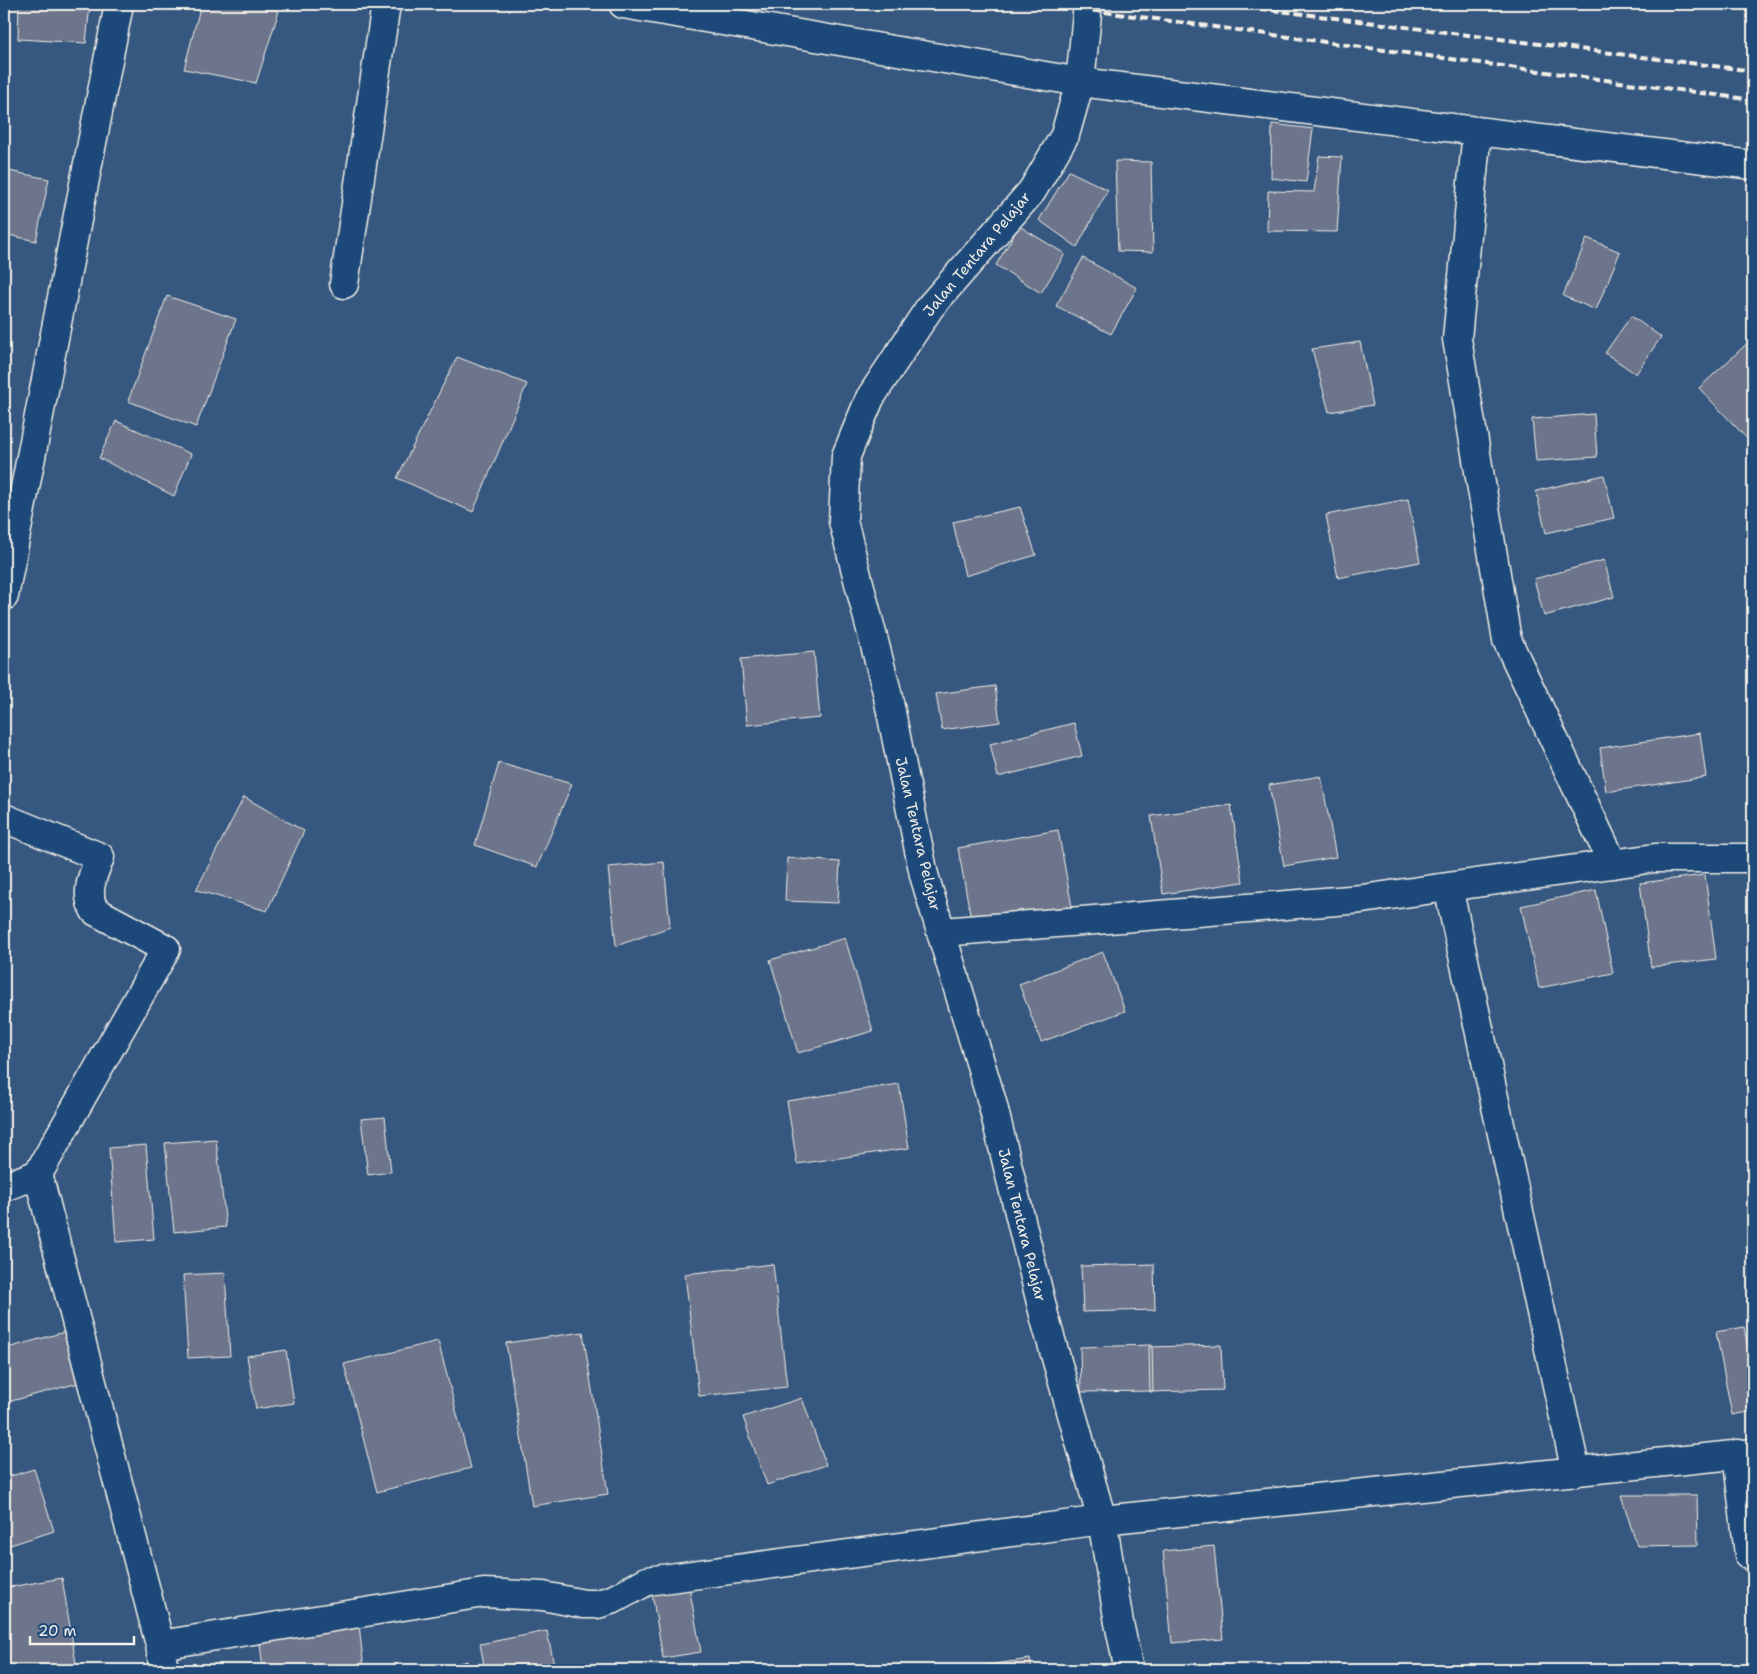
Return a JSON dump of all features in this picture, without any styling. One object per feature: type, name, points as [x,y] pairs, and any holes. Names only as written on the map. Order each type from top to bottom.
[{"type":"street","points":[[4,596],[119,4]]},
{"type":"street","points":[[344,284],[386,4]]},
{"type":"street","points":[[623,4],[1080,82],[1753,165]]},
{"type":"street","name":"Jalan Tentara Pelajar","points":[[1088,4],[1080,82],[1065,135],[1032,191],[930,307],[870,398],[846,456],[843,521],[887,692],[924,875],[992,1102],[1044,1319],[1102,1520],[1119,1624],[1129,1670]]},
{"type":"street","points":[[1477,131],[1457,339],[1506,640],[1613,864]]},
{"type":"street","points":[[4,818],[100,857],[92,877],[90,893],[90,903],[95,910],[166,949],[38,1174],[4,1187]]},
{"type":"street","points":[[942,932],[1352,900],[1655,858],[1753,858]]},
{"type":"street","points":[[1448,887],[1576,1472]]},
{"type":"street","points":[[38,1174],[162,1658],[484,1593],[543,1596],[584,1604],[598,1604],[614,1599],[647,1581],[1102,1520],[1745,1454],[1748,1555]]},
{"type":"building","points":[[19,4],[90,4],[86,43],[18,39]]},
{"type":"building","points":[[201,4],[249,4],[279,11],[256,83],[184,69]]},
{"type":"building","points":[[1272,124],[1313,129],[1306,182],[1271,178]]},
{"type":"building","points":[[1319,156],[1342,157],[1337,232],[1267,231],[1268,191],[1314,192]]},
{"type":"building","points":[[1115,161],[1151,162],[1153,252],[1118,251]]},
{"type":"building","points":[[4,170],[49,179],[36,241],[4,234]]},
{"type":"building","points":[[1069,171],[1108,190],[1077,247],[1039,220]]},
{"type":"building","points":[[1019,226],[1065,254],[1041,293],[996,265]]},
{"type":"building","points":[[1587,238],[1620,252],[1596,310],[1563,296]]},
{"type":"building","points":[[1083,258],[1137,288],[1111,334],[1056,306]]},
{"type":"building","points":[[167,296],[236,319],[196,427],[128,401]]},
{"type":"building","points":[[1631,316],[1661,337],[1636,374],[1605,353]]},
{"type":"building","points":[[1753,338],[1753,445],[1699,388]]},
{"type":"building","points":[[1360,342],[1373,405],[1329,412],[1312,349]]},
{"type":"building","points":[[457,357],[527,384],[473,512],[397,478]]},
{"type":"building","points":[[1594,414],[1597,457],[1536,461],[1532,419]]},
{"type":"building","points":[[116,421],[191,454],[174,496],[99,458]]},
{"type":"building","points":[[1604,475],[1614,518],[1546,533],[1536,491]]},
{"type":"building","points":[[1408,499],[1420,562],[1338,578],[1326,515]]},
{"type":"building","points":[[1020,507],[1036,555],[965,576],[953,522]]},
{"type":"building","points":[[1604,560],[1614,597],[1544,616],[1534,579]]},
{"type":"building","points":[[814,652],[820,718],[747,725],[741,659]]},
{"type":"building","points":[[995,686],[1000,722],[942,730],[936,694]]},
{"type":"building","points":[[1074,723],[1082,756],[998,777],[990,744]]},
{"type":"building","points":[[1700,733],[1706,777],[1606,792],[1600,748]]},
{"type":"building","points":[[499,763],[572,784],[537,867],[475,845]]},
{"type":"building","points":[[1321,776],[1336,857],[1284,866],[1269,785]]},
{"type":"building","points":[[244,797],[304,831],[267,911],[196,890]]},
{"type":"building","points":[[1231,805],[1243,882],[1163,894],[1151,816]]},
{"type":"building","points":[[1058,830],[1072,907],[972,924],[958,848]]},
{"type":"building","points":[[787,858],[840,862],[838,903],[785,901]]},
{"type":"building","points":[[664,862],[670,927],[616,946],[608,867]]},
{"type":"building","points":[[1705,875],[1716,959],[1651,967],[1640,883]]},
{"type":"building","points":[[1596,890],[1613,973],[1539,988],[1521,906]]},
{"type":"building","points":[[845,938],[873,1031],[798,1053],[770,960]]},
{"type":"building","points":[[1103,952],[1125,1011],[1041,1042],[1019,984]]},
{"type":"building","points":[[899,1084],[909,1148],[797,1164],[787,1101]]},
{"type":"building","points":[[385,1117],[391,1172],[368,1175],[361,1119]]},
{"type":"building","points":[[216,1139],[226,1227],[174,1232],[165,1143]]},
{"type":"building","points":[[146,1145],[154,1239],[116,1242],[109,1148]]},
{"type":"building","points":[[773,1264],[787,1387],[699,1396],[685,1274]]},
{"type":"building","points":[[1154,1264],[1155,1310],[1083,1312],[1081,1266]]},
{"type":"building","points":[[225,1273],[230,1356],[188,1358],[183,1275]]},
{"type":"building","points":[[1744,1327],[1753,1375],[1753,1411],[1732,1415],[1716,1332]]},
{"type":"building","points":[[68,1331],[82,1382],[4,1403],[4,1349]]},
{"type":"building","points":[[583,1332],[608,1494],[532,1506],[506,1343]]},
{"type":"building","points":[[438,1341],[471,1468],[377,1492],[344,1364]]},
{"type":"building","points":[[1152,1345],[1153,1391],[1081,1392],[1080,1347]]},
{"type":"building","points":[[1221,1345],[1223,1390],[1150,1392],[1149,1347]]},
{"type":"building","points":[[286,1350],[294,1403],[256,1409],[247,1356]]},
{"type":"building","points":[[802,1398],[826,1465],[767,1485],[743,1417]]},
{"type":"building","points":[[34,1469],[54,1531],[4,1547],[4,1478]]},
{"type":"building","points":[[1621,1495],[1697,1495],[1698,1545],[1637,1546]]},
{"type":"building","points":[[1214,1546],[1223,1639],[1172,1643],[1163,1551]]},
{"type":"building","points":[[62,1578],[77,1670],[4,1670],[4,1588]]},
{"type":"building","points":[[688,1581],[701,1652],[663,1658],[651,1588]]},
{"type":"building","points":[[359,1625],[364,1670],[263,1670],[259,1634]]},
{"type":"building","points":[[547,1631],[555,1670],[485,1670],[480,1644]]},
{"type":"building","points":[[1030,1659],[1032,1670],[981,1670],[981,1666]]},
{"type":"building","points":[[467,1661],[470,1670],[433,1670]]},
{"type":"railway","points":[[1045,4],[1753,100]]},
{"type":"railway","points":[[1224,4],[1753,71]]}]
